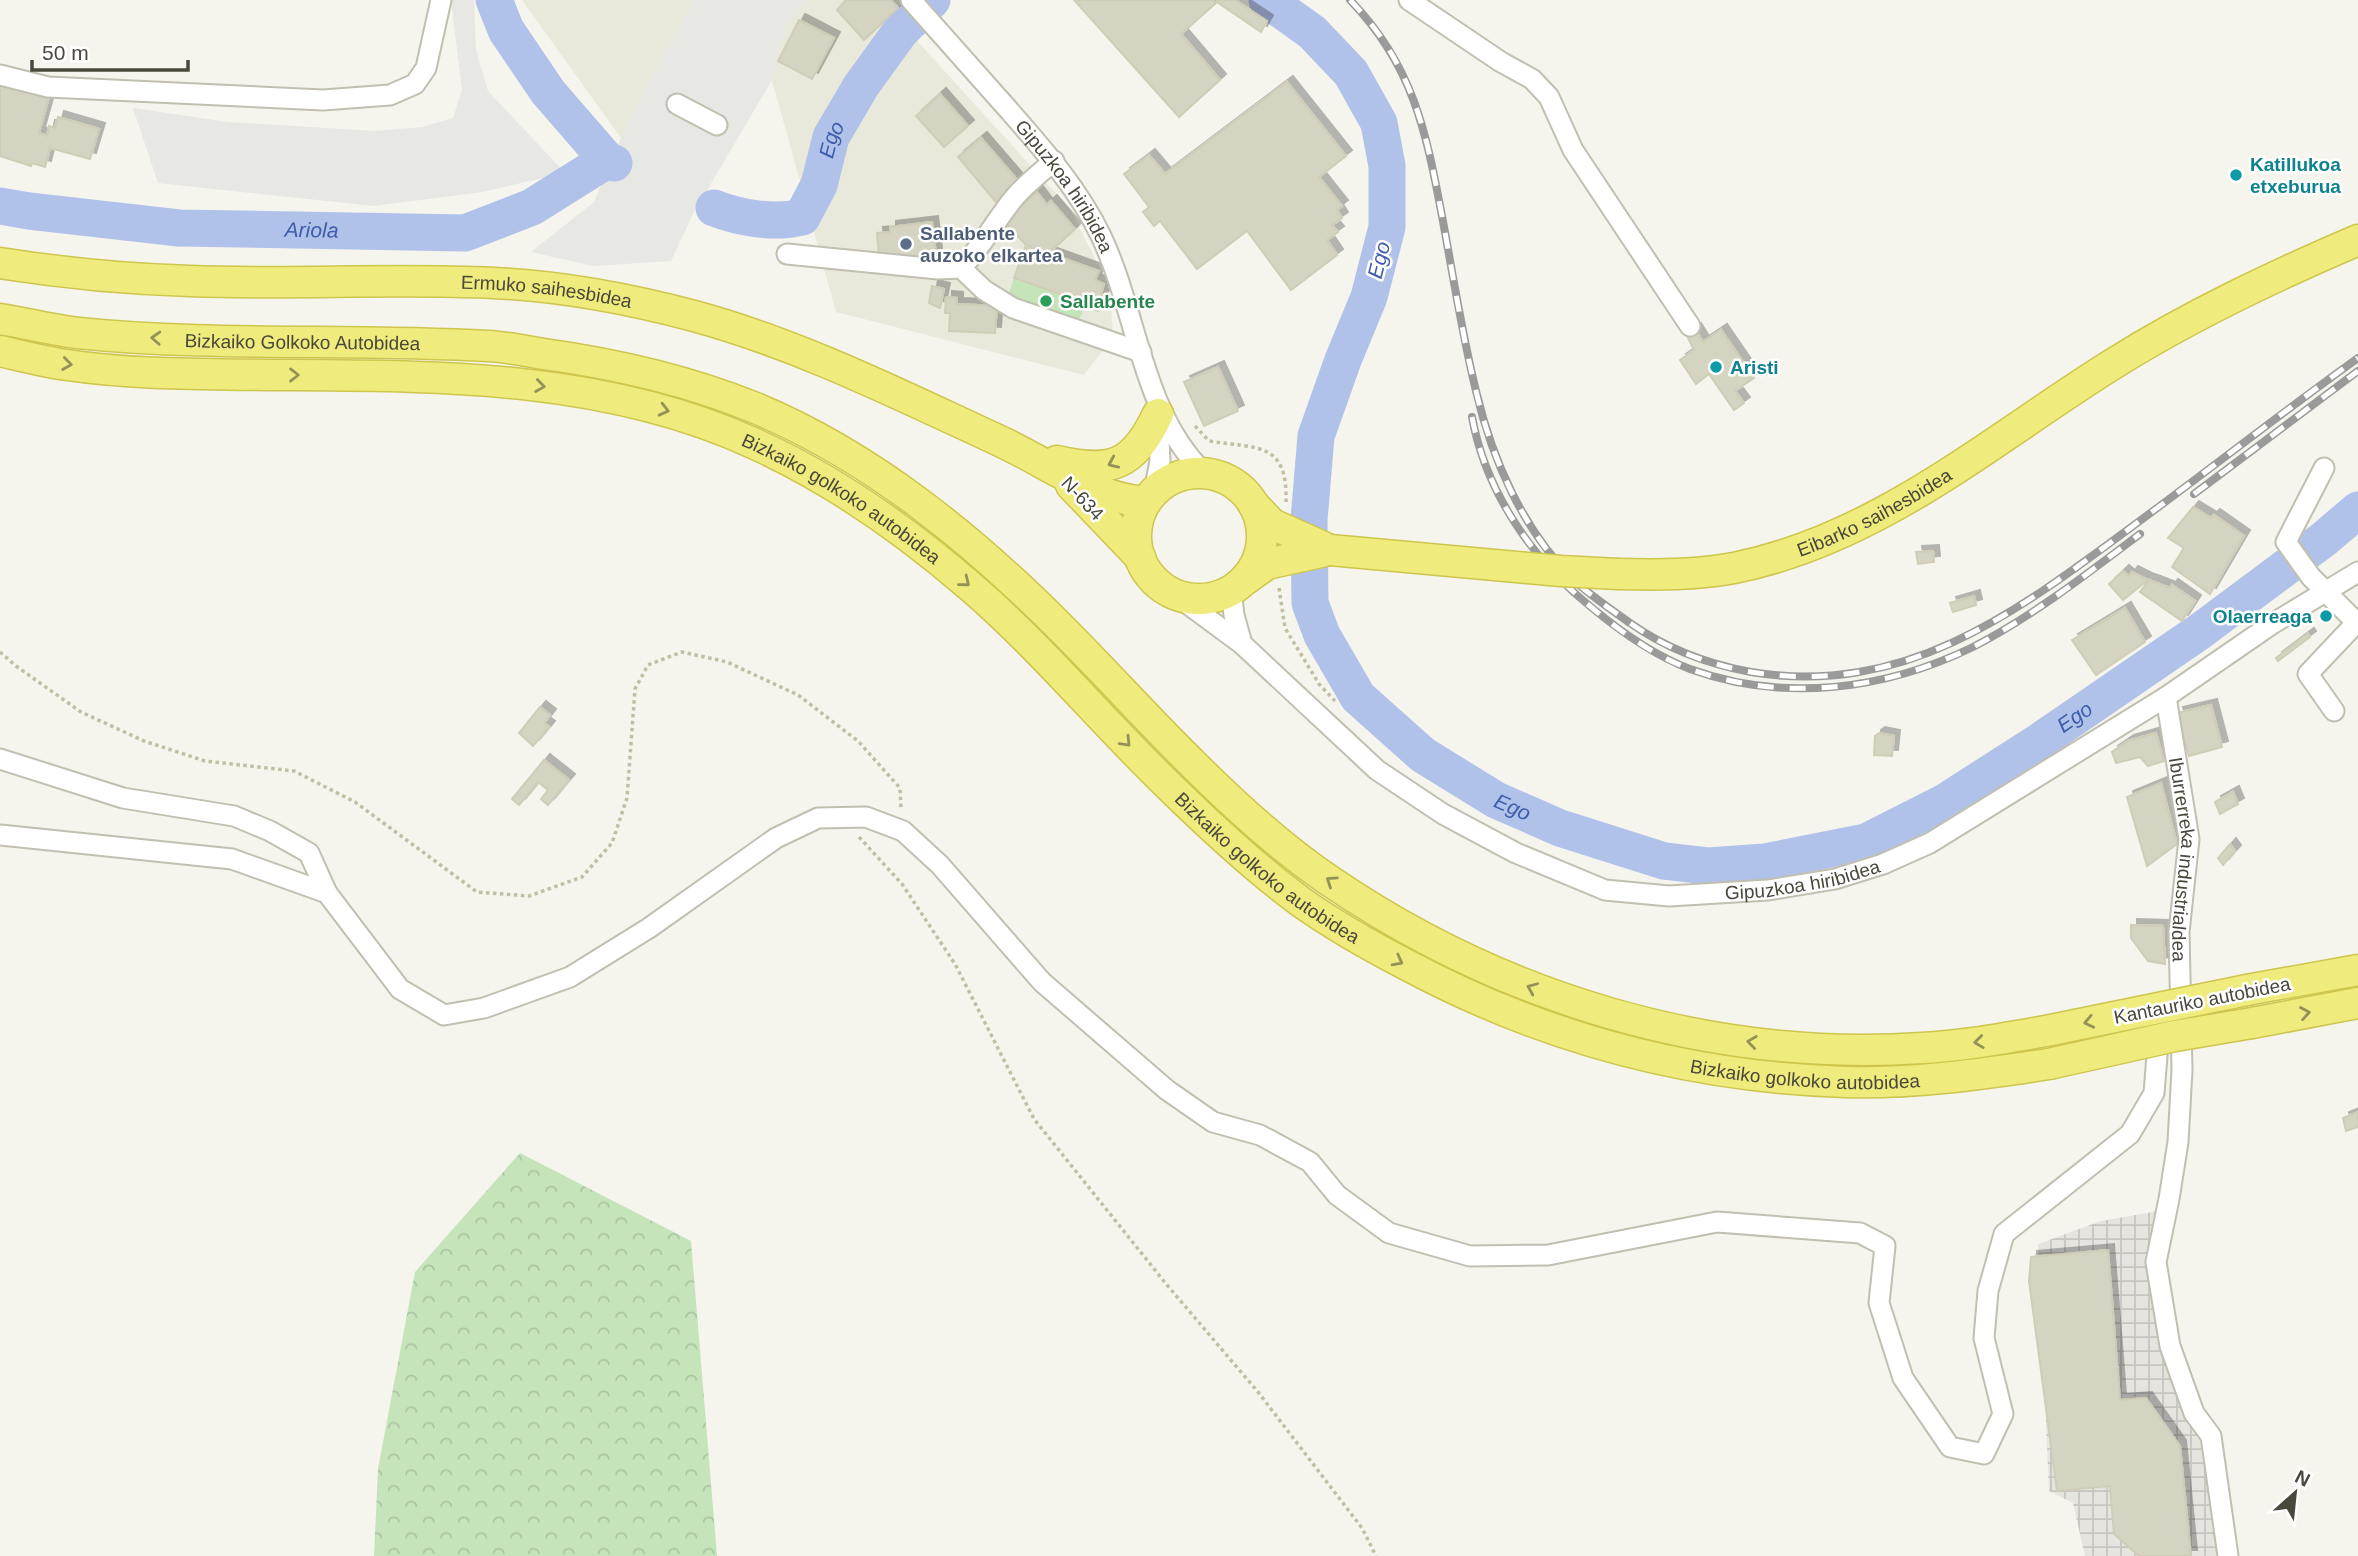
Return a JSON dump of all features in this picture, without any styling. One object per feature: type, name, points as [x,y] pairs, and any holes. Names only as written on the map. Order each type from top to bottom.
[{"type":"highway","name":"Eibarko saihesbidea","points":[[1238,585],[1267,564],[1330,550],[1560,571],[1679,575],[1733,568],[1782,556],[1826,541],[1874,518],[1930,486],[2114,363],[2205,311],[2358,240]]},
{"type":"highway","name":"Ermuko saihesbidea","points":[[0,263],[51,271],[191,281],[385,280],[497,283],[597,295],[693,316],[782,343],[1007,444],[1059,472]]},
{"type":"highway","name":"Bizkaiko Golkoko Autobidea","points":[[0,318],[72,332],[158,339],[494,346],[607,363]]},
{"type":"highway","name":"Bizkaiko Golkoko Autobidea","points":[[0,351],[66,365],[164,373],[482,378],[597,394]]},
{"type":"highway","name":"Bizkaiko golkoko autobidea","points":[[607,363],[684,382],[754,407],[864,465],[924,508],[995,565],[1062,629],[1194,766],[1263,828],[1327,879],[1389,918],[1465,959],[1540,992],[1644,1024],[1756,1044],[1855,1050],[1921,1048],[1980,1043],[2046,1031]]},
{"type":"highway","name":"Bizkaiko golkoko autobidea","points":[[597,394],[678,414],[751,441],[849,494],[907,535],[974,589],[1170,787],[1243,855],[1302,902],[1369,945],[1452,990],[1534,1024],[1588,1042],[1633,1054],[1747,1076],[1850,1082],[1927,1080],[2049,1064]]},
{"type":"highway","points":[[1007,444],[1055,461],[1085,468],[1104,468],[1137,449],[1149,434],[1158,410]]},
{"type":"highway","name":"N-634","points":[[1059,472],[1103,494],[1122,500],[1149,497]]},
{"type":"highway","name":"N-634","points":[[1059,472],[1140,557]]},
{"type":"highway","points":[[1254,505],[1261,524],[1262,543],[1256,562],[1238,585],[1214,598],[1196,599],[1177,596],[1161,586],[1148,573],[1136,540],[1138,522],[1149,497],[1169,481],[1186,475],[1204,474],[1224,478],[1241,490],[1272,524],[1289,557]]},
{"type":"highway","name":"Kantauriko autobidea","points":[[2046,1031],[2358,970]]},
{"type":"highway","name":"Kantauriko autobidea","points":[[2049,1064],[2175,1036],[2358,1003]]},
{"type":"street","points":[[0,75],[48,87],[323,100],[390,95],[415,83],[426,68],[441,0]]},
{"type":"street","name":"Gipuzkoa hiribidea","points":[[911,0],[1054,161],[1101,237],[1158,410]]},
{"type":"street","points":[[1409,0],[1478,47],[1532,79],[1549,97],[1581,161],[1690,326]]},
{"type":"street","points":[[677,104],[717,125]]},
{"type":"street","points":[[787,254],[938,270],[961,268],[979,250],[1016,196],[1054,161]]},
{"type":"street","points":[[961,268],[984,290],[1013,308],[1141,352]]},
{"type":"street","points":[[1158,410],[1186,456],[1204,474]]},
{"type":"street","points":[[1149,497],[1160,461],[1158,410]]},
{"type":"street","points":[[2324,468],[2286,542],[2318,584],[2357,621],[2308,674],[2334,712]]},
{"type":"street","name":"Gipuzkoa hiribidea","points":[[1177,596],[1242,644],[1377,769],[1443,814],[1516,853],[1605,890],[1669,896],[1768,890],[1835,879],[1883,864],[1930,843],[2166,697],[2318,584],[2358,572]]},
{"type":"street","points":[[1238,585],[1234,615],[1242,644]]},
{"type":"street","name":"Iburrerreka industrialdea","points":[[2166,697],[2189,839],[2179,932],[2182,1070],[2178,1142],[2155,1262],[2170,1346],[2194,1413],[2211,1436],[2228,1556]]},
{"type":"street","points":[[0,760],[123,798],[234,816],[270,831],[309,853],[327,893],[400,989],[444,1015],[484,1008],[570,977],[649,928],[776,838],[818,818],[866,817],[903,831],[940,865],[1042,982],[1167,1090],[1213,1122],[1260,1135],[1310,1162],[1337,1195],[1389,1233],[1469,1256],[1548,1255],[1717,1222],[1860,1233],[1885,1246],[1879,1303],[1903,1378],[1950,1447],[1984,1454],[2003,1414],[1984,1338],[1988,1292],[2004,1234],[2130,1134],[2154,1093],[2156,1031],[2164,1019],[2181,1006]]},
{"type":"street","points":[[0,835],[232,859],[327,893]]},
{"type":"path","points":[[1289,557],[1285,628],[1319,684],[1336,702]]},
{"type":"path","points":[[0,652],[81,712],[144,741],[205,761],[294,771],[355,802],[477,891],[529,896],[582,877],[612,843],[628,798],[635,689],[648,665],[682,652],[727,662],[797,695],[858,741],[900,788],[903,831]]},
{"type":"path","points":[[841,818],[902,884],[956,964],[1034,1119],[1167,1285],[1258,1392],[1362,1528],[1376,1556]]},
{"type":"shaded area","points":[[451,0],[474,0],[476,50],[488,91],[565,173],[482,192],[374,206],[158,183],[133,108],[228,122],[374,131],[423,127],[453,118],[462,89]]},
{"type":"shaded area","points":[[522,0],[693,0],[621,138]]},
{"type":"shaded area","points":[[693,0],[806,0],[787,22],[772,80],[693,214],[671,261],[593,266],[531,252],[594,202],[621,138]]},
{"type":"shaded area","points":[[806,0],[924,0],[899,21],[1070,209],[1110,288],[1113,337],[1084,375],[836,312],[772,80],[787,22]]},
{"type":"shaded area","points":[[2158,1211],[2152,1262],[2210,1437],[2226,1556],[2085,1556],[2073,1503],[2049,1491],[2038,1244],[2101,1221]]},
{"type":"green space","name":"Sallabente","points":[[1014,278],[1086,303],[1078,324],[1007,299]]},
{"type":"green space","points":[[520,1153],[691,1241],[717,1556],[374,1556],[378,1469],[415,1272]]},
{"type":"building","points":[[846,0],[891,0],[898,8],[864,40],[837,10]]},
{"type":"building","points":[[1074,0],[1212,0],[1216,3],[1181,34],[1220,80],[1179,117]]},
{"type":"building","points":[[1235,0],[1267,21],[1261,32],[1217,2]]},
{"type":"building","points":[[799,20],[834,38],[812,79],[778,61]]},
{"type":"building","points":[[0,82],[49,97],[39,133],[47,136],[49,126],[55,128],[58,117],[99,129],[90,159],[50,148],[45,167],[32,163],[31,166],[0,156]]},
{"type":"building","points":[[1287,82],[1346,156],[1319,177],[1342,206],[1337,210],[1342,218],[1332,225],[1338,232],[1327,240],[1337,255],[1291,290],[1247,231],[1197,269],[1160,221],[1154,226],[1143,212],[1149,207],[1124,174],[1149,155],[1165,174]]},
{"type":"building","points":[[940,94],[968,126],[944,147],[916,116]]},
{"type":"building","points":[[981,138],[1019,182],[996,202],[958,157]]},
{"type":"building","points":[[1037,192],[1047,205],[1051,201],[1075,229],[1049,253],[1026,245],[1005,223],[1008,217]]},
{"type":"building","name":"Sallabente auzoko elkartea","points":[[932,222],[936,254],[901,259],[879,256],[877,233],[890,232],[890,227]]},
{"type":"building","name":"Sallabente","points":[[1026,245],[1099,271],[1095,280],[1104,284],[1098,311],[1085,306],[1086,303],[1014,278]]},
{"type":"building","points":[[932,286],[944,289],[940,308],[929,303]]},
{"type":"building","points":[[946,297],[957,298],[957,304],[997,306],[995,333],[949,331],[950,313],[945,313]]},
{"type":"building","name":"Aristi","points":[[1695,329],[1703,342],[1721,330],[1754,378],[1735,391],[1744,403],[1734,410],[1709,374],[1696,384],[1680,360],[1694,350],[1686,334]]},
{"type":"building","points":[[1218,367],[1238,411],[1204,426],[1184,382]]},
{"type":"building","points":[[2193,507],[2211,518],[2214,515],[2244,536],[2210,594],[2172,567],[2184,548],[2168,538]]},
{"type":"building","points":[[1933,551],[1934,562],[1918,564],[1916,552]]},
{"type":"building","points":[[2123,571],[2129,576],[2132,572],[2148,580],[2123,600],[2109,584]]},
{"type":"building","points":[[2149,580],[2170,588],[2172,585],[2195,601],[2182,621],[2140,592]]},
{"type":"building","points":[[1974,596],[1976,605],[1953,612],[1950,603]]},
{"type":"building","points":[[2125,608],[2145,642],[2096,675],[2072,640]]},
{"type":"building","points":[[2308,634],[2310,637],[2278,661],[2276,658]]},
{"type":"building","points":[[2211,705],[2222,747],[2189,756],[2177,713]]},
{"type":"building","points":[[540,707],[550,715],[544,723],[549,727],[533,746],[519,733]]},
{"type":"building","points":[[1879,733],[1894,736],[1892,756],[1874,755],[1875,736]]},
{"type":"building","points":[[2156,733],[2164,761],[2148,766],[2140,757],[2116,763],[2112,752],[2128,741]]},
{"type":"building","points":[[544,760],[569,780],[548,805],[541,799],[548,790],[538,782],[519,805],[512,799]]},
{"type":"building","points":[[2161,783],[2177,844],[2147,866],[2127,797]]},
{"type":"building","points":[[2233,792],[2238,804],[2220,814],[2215,802]]},
{"type":"building","points":[[2230,844],[2235,851],[2223,865],[2218,858]]},
{"type":"building","points":[[2131,925],[2163,926],[2165,964],[2148,961],[2131,938]]},
{"type":"building","points":[[2358,1112],[2358,1127],[2346,1131],[2343,1118]]},
{"type":"building","points":[[2108,1250],[2120,1400],[2146,1398],[2180,1446],[2191,1556],[2139,1556],[2114,1534],[2110,1486],[2057,1491],[2029,1281],[2031,1257]]},
{"type":"waterway","name":"Ego","points":[[494,0],[506,30],[548,92],[607,160],[614,163]]},
{"type":"waterway","name":"Ego","points":[[714,208],[757,219],[802,217],[819,185],[831,137],[861,86],[900,32],[932,0]]},
{"type":"waterway","name":"Ego","points":[[1267,0],[1312,32],[1351,73],[1379,123],[1387,166],[1387,227],[1369,297],[1316,436],[1309,520],[1310,603],[1322,635],[1358,697],[1423,755],[1496,800],[1560,828],[1664,861],[1708,866],[1765,862],[1866,842],[1945,802],[2040,741],[2199,632],[2324,539],[2358,510]]},
{"type":"waterway","name":"Ariola","points":[[0,206],[179,228],[465,233],[532,207],[607,160]]},
{"type":"railway","points":[[1350,0],[1389,49],[1414,100],[1430,156],[1476,391],[1491,442],[1512,493],[1540,540],[1581,587],[1644,632],[1703,660],[1751,672],[1808,677],[1861,672],[1912,659],[1960,639],[2007,614],[2052,585],[2358,358]]},
{"type":"railway","points":[[2194,494],[2358,371]]},
{"type":"railway","points":[[1472,417],[1488,472],[1501,498],[1515,523],[1550,568],[1591,607],[1638,642],[1690,669],[1726,680],[1762,686],[1834,687],[1870,682],[1939,662],[1973,647],[2017,622],[2140,534]]},
{"type":"place","name":"Katillukoa etxeburua","points":[[2236,175]]},
{"type":"place","name":"Sallabente auzoko elkartea","points":[[906,244]]},
{"type":"place","name":"Sallabente","points":[[1046,301]]},
{"type":"place","name":"Aristi","points":[[1716,367]]},
{"type":"place","name":"Olaerreaga","points":[[2326,616]]}]
